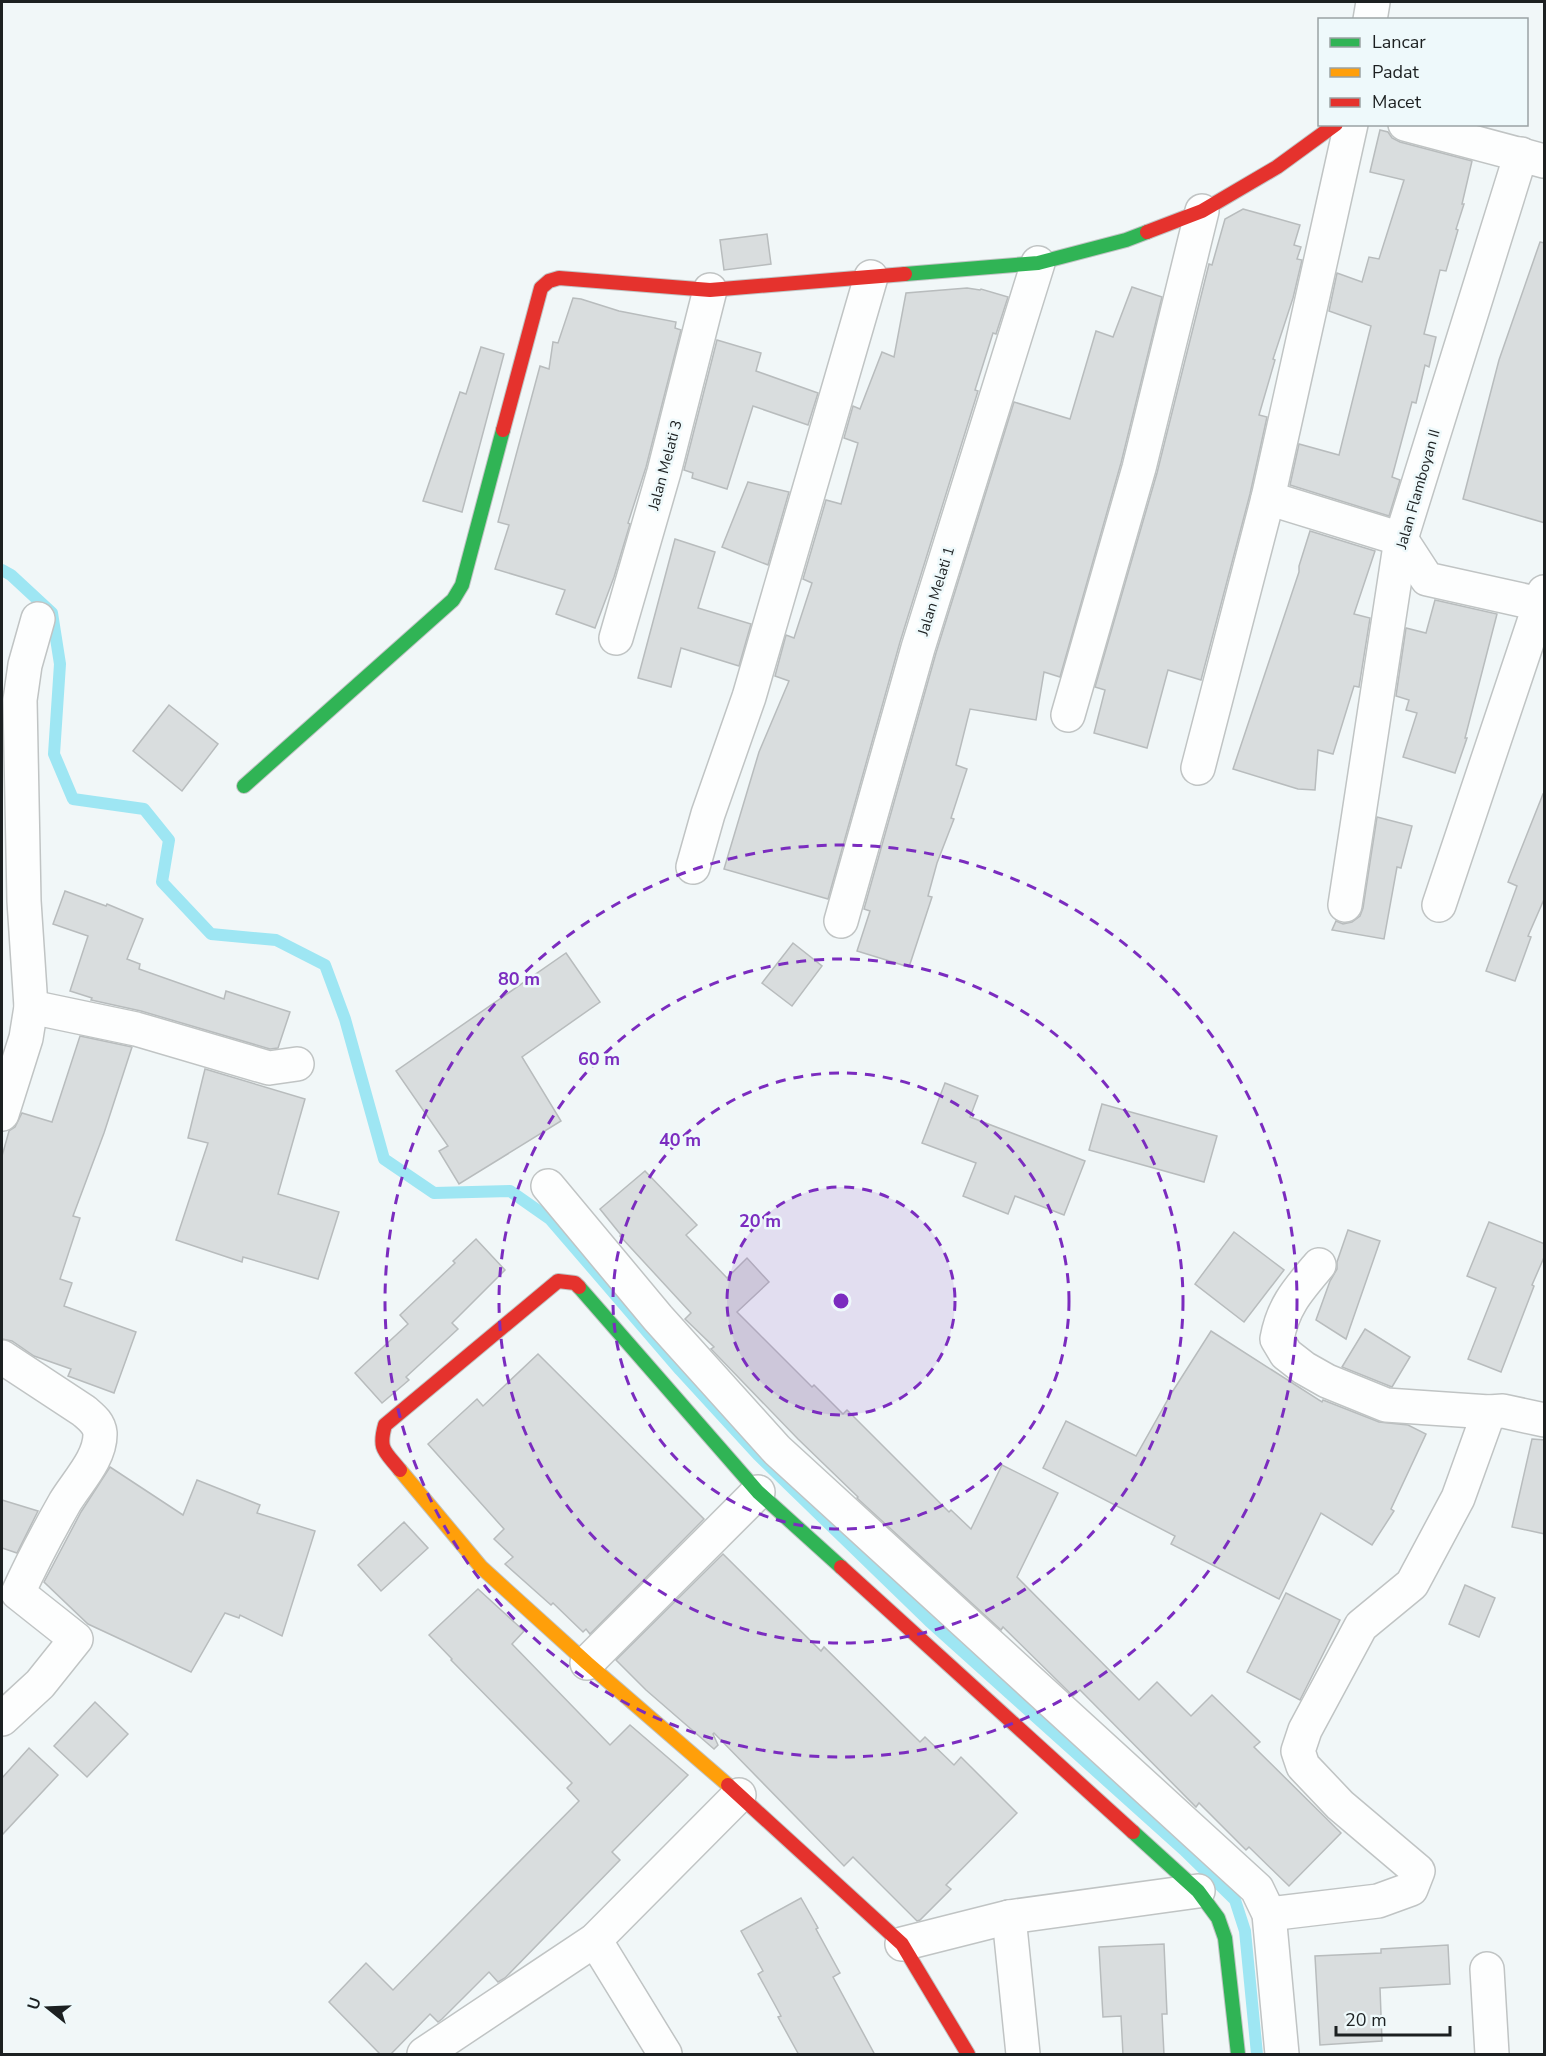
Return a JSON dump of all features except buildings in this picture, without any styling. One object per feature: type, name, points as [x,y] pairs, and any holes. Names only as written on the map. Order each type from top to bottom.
[{"type":"street","points":[[1370,18],[1373,2]]},
{"type":"street","points":[[244,786],[453,600],[462,585],[541,288],[549,281],[559,278],[710,290],[1038,263],[1126,240],[1202,211],[1277,167],[1333,126]]},
{"type":"street","points":[[1198,768],[1268,498],[1351,126]]},
{"type":"street","points":[[1413,126],[1533,158]]},
{"type":"street","name":"Jalan Flamboyan II","points":[[1345,905],[1401,539],[1533,158]]},
{"type":"street","points":[[1068,715],[1139,468],[1202,211]]},
{"type":"street","name":"Jalan Melati 1","points":[[841,921],[918,648],[1038,263]]},
{"type":"street","points":[[693,867],[708,814],[749,696],[871,278]]},
{"type":"street","name":"Jalan Melati 3","points":[[616,638],[664,472],[710,290]]},
{"type":"street","points":[[1268,498],[1401,539],[1427,579],[1543,600],[1439,905]]},
{"type":"street","points":[[2,1114],[26,1038],[31,1007],[24,890],[20,700],[25,665],[38,619]]},
{"type":"street","points":[[31,1007],[136,1029],[269,1068],[297,1064]]},
{"type":"street","points":[[548,1186],[658,1318],[777,1450],[1257,1889],[1269,1914],[1282,2055]]},
{"type":"street","points":[[1319,1265],[1298,1289],[1281,1318],[1277,1339],[1286,1354],[1304,1368],[1327,1381],[1386,1405],[1503,1411],[1545,1420]]},
{"type":"street","points":[[968,2055],[902,1944],[739,1795],[586,1663],[481,1567],[384,1450],[381,1440],[385,1425],[558,1281],[576,1283],[758,1492],[1198,1891],[1218,1918],[1225,1938],[1238,2055]]},
{"type":"street","points":[[2,1357],[84,1411],[96,1422],[100,1432],[99,1445],[93,1458],[10,1587],[76,1639],[40,1684],[2,1719]]},
{"type":"street","points":[[1269,1914],[1378,1901],[1412,1889],[1419,1871],[1340,1805],[1304,1766],[1298,1751],[1305,1730],[1361,1626],[1412,1584],[1458,1498],[1489,1412]]},
{"type":"street","points":[[586,1663],[758,1492]]},
{"type":"street","points":[[424,2055],[595,1940],[739,1795]]},
{"type":"street","points":[[902,1944],[1009,1917],[1198,1891]]},
{"type":"street","points":[[1009,1917],[1023,2055]]},
{"type":"street","points":[[595,1940],[664,2055]]},
{"type":"street","points":[[1487,1969],[1492,2055]]},
{"type":"waterway","points":[[2,570],[11,575],[52,613],[60,664],[54,754],[73,799],[144,809],[169,840],[162,882],[211,934],[276,940],[325,965],[345,1019],[384,1159],[434,1193],[510,1191],[550,1219],[680,1370],[758,1455],[929,1621],[1184,1850],[1235,1900],[1245,1931],[1257,2054]]},
{"type":"traffic: fast","points":[[905,274],[1038,263],[1126,240],[1147,232]]},
{"type":"traffic: fast","points":[[244,786],[453,600],[462,585],[503,430]]},
{"type":"traffic: fast","points":[[579,1287],[758,1492],[841,1567]]},
{"type":"traffic: fast","points":[[1133,1832],[1198,1891],[1218,1918],[1225,1938],[1238,2054]]},
{"type":"traffic: slow","points":[[400,1470],[481,1567],[587,1663],[728,1785]]},
{"type":"traffic: jam","points":[[1147,232],[1202,211],[1277,167],[1333,126]]},
{"type":"traffic: jam","points":[[503,430],[541,288],[549,281],[559,278],[710,290],[905,274]]},
{"type":"traffic: jam","points":[[400,1470],[384,1450],[382,1440],[385,1425],[558,1281],[575,1283],[579,1287]]},
{"type":"traffic: jam","points":[[841,1567],[1133,1832]]},
{"type":"traffic: jam","points":[[728,1785],[902,1944],[968,2054]]}]
